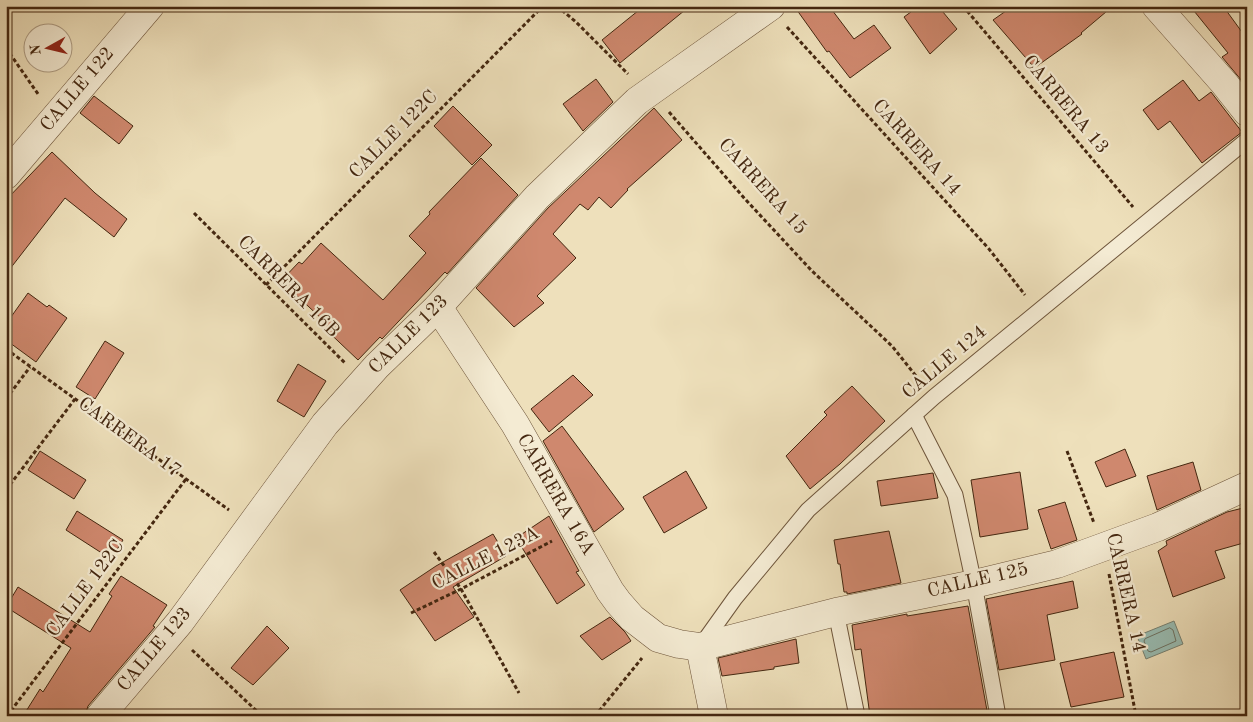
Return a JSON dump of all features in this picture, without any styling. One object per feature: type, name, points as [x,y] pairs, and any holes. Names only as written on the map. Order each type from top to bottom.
[{"type":"street","name":"CALLE 122","points":[[6,174],[150,6]]},
{"type":"street","points":[[1156,6],[1247,112]]},
{"type":"street","name":"CALLE 123","points":[[100,716],[172,631],[325,424],[363,381],[438,307],[537,197],[637,101],[770,7]]},
{"type":"street","name":"CARRERA 16A","points":[[438,307],[515,424],[574,529],[618,602],[632,618],[658,638],[679,644],[700,646]]},
{"type":"street","name":"CALLE 125","points":[[700,646],[836,612],[974,584],[1057,564],[1158,528],[1247,486]]},
{"type":"street","points":[[700,646],[714,716]]},
{"type":"lane","name":"CALLE 124","points":[[700,646],[734,598],[808,510],[934,397],[1247,140]]},
{"type":"lane","points":[[914,415],[955,496],[974,584],[998,716]]},
{"type":"lane","points":[[836,612],[857,716]]},
{"type":"path","name":"CALLE 122C","points":[[266,285],[543,6]]},
{"type":"path","name":"CARRERA 15","points":[[557,6],[576,22],[620,68],[651,92],[745,199],[812,271],[892,346],[934,397]]},
{"type":"path","name":"CARRERA 13","points":[[963,6],[1146,223]]},
{"type":"path","name":"CARRERA 14","points":[[770,7],[989,249],[1038,312]]},
{"type":"path","points":[[6,48],[54,118]]},
{"type":"path","name":"CARRERA 16B","points":[[194,213],[363,381]]},
{"type":"path","name":"CARRERA 17","points":[[6,350],[251,526]]},
{"type":"path","points":[[6,399],[30,367]]},
{"type":"path","points":[[6,490],[75,399]]},
{"type":"path","name":"CARRERA 14","points":[[1067,451],[1104,548],[1124,644],[1136,716]]},
{"type":"path","name":"CALLE 122C","points":[[7,716],[186,479]]},
{"type":"path","name":"CALLE 123A","points":[[411,613],[461,589],[574,529]]},
{"type":"path","points":[[434,552],[461,589],[519,693]]},
{"type":"path","points":[[172,631],[262,716]]},
{"type":"path","points":[[595,716],[658,638]]},
{"type":"water","points":[[1174,621],[1183,644],[1146,659],[1137,636]]},
{"type":"building","points":[[644,6],[690,6],[620,63],[602,40]]},
{"type":"building","points":[[794,6],[829,6],[854,39],[874,25],[891,48],[850,78],[829,51],[827,52]]},
{"type":"building","points":[[919,6],[938,6],[957,29],[930,54],[904,17]]},
{"type":"building","points":[[1013,6],[1113,6],[1082,34],[1037,66],[1034,63],[1032,65],[993,20]]},
{"type":"building","points":[[1190,6],[1223,6],[1247,39],[1247,87],[1222,57],[1228,53]]},
{"type":"building","points":[[596,79],[613,102],[583,131],[563,104]]},
{"type":"building","points":[[1183,80],[1199,101],[1211,92],[1242,132],[1202,163],[1170,121],[1158,130],[1143,110]]},
{"type":"building","points":[[94,96],[133,126],[119,144],[80,113]]},
{"type":"building","points":[[453,106],[492,145],[472,165],[434,126]]},
{"type":"building","points":[[654,108],[682,140],[627,189],[611,208],[599,197],[588,210],[580,204],[553,234],[576,258],[537,296],[544,303],[514,327],[476,288],[548,208]]},
{"type":"building","points":[[52,152],[95,193],[127,219],[114,237],[65,198],[6,274],[6,200]]},
{"type":"building","points":[[481,158],[518,195],[447,274],[445,272],[382,339],[380,337],[358,360],[320,324],[323,320],[281,281],[299,262],[302,264],[321,243],[383,300],[426,253],[409,236],[430,214],[429,212]]},
{"type":"building","points":[[28,293],[47,307],[49,305],[67,318],[36,362],[6,340],[6,324]]},
{"type":"building","points":[[105,341],[124,353],[95,399],[76,387]]},
{"type":"building","points":[[298,364],[326,381],[304,417],[277,401]]},
{"type":"building","points":[[573,375],[593,395],[549,432],[531,409]]},
{"type":"building","points":[[852,386],[885,421],[840,464],[810,489],[786,456],[827,415],[824,412]]},
{"type":"building","points":[[562,426],[624,509],[594,532],[543,441]]},
{"type":"building","points":[[1125,449],[1136,476],[1106,487],[1095,462]]},
{"type":"building","points":[[40,451],[86,480],[74,499],[28,470]]},
{"type":"building","points":[[1193,462],[1201,490],[1157,510],[1147,476]]},
{"type":"building","points":[[686,471],[707,508],[664,533],[643,497]]},
{"type":"building","points":[[1020,472],[1028,529],[980,537],[971,480]]},
{"type":"building","points":[[933,473],[938,498],[881,506],[877,481]]},
{"type":"building","points":[[1065,502],[1077,540],[1051,549],[1038,510]]},
{"type":"building","points":[[1247,507],[1247,542],[1215,551],[1225,578],[1173,597],[1158,551],[1167,545],[1166,541],[1227,512]]},
{"type":"building","points":[[77,511],[123,540],[111,559],[66,530]]},
{"type":"building","points":[[549,516],[579,571],[576,572],[585,585],[557,604],[516,538]]},
{"type":"building","points":[[889,531],[901,583],[847,594],[847,592],[844,592],[834,540]]},
{"type":"building","points":[[493,534],[506,556],[453,587],[474,617],[435,641],[400,590],[436,566]]},
{"type":"building","points":[[121,576],[167,605],[153,626],[155,627],[88,706],[85,716],[23,716],[40,689],[43,692],[71,648],[6,607],[18,587],[90,632],[112,596],[109,594]]},
{"type":"building","points":[[1073,581],[1078,608],[1047,615],[1055,660],[999,670],[986,599]]},
{"type":"building","points":[[968,606],[988,716],[870,716],[861,649],[855,650],[852,625],[907,614],[907,616]]},
{"type":"building","points":[[610,617],[631,641],[602,660],[580,636]]},
{"type":"building","points":[[267,626],[289,648],[253,685],[231,668]]},
{"type":"building","points":[[796,639],[799,663],[774,667],[774,669],[722,676],[718,658]]},
{"type":"building","points":[[1114,652],[1124,697],[1071,707],[1060,663]]}]
